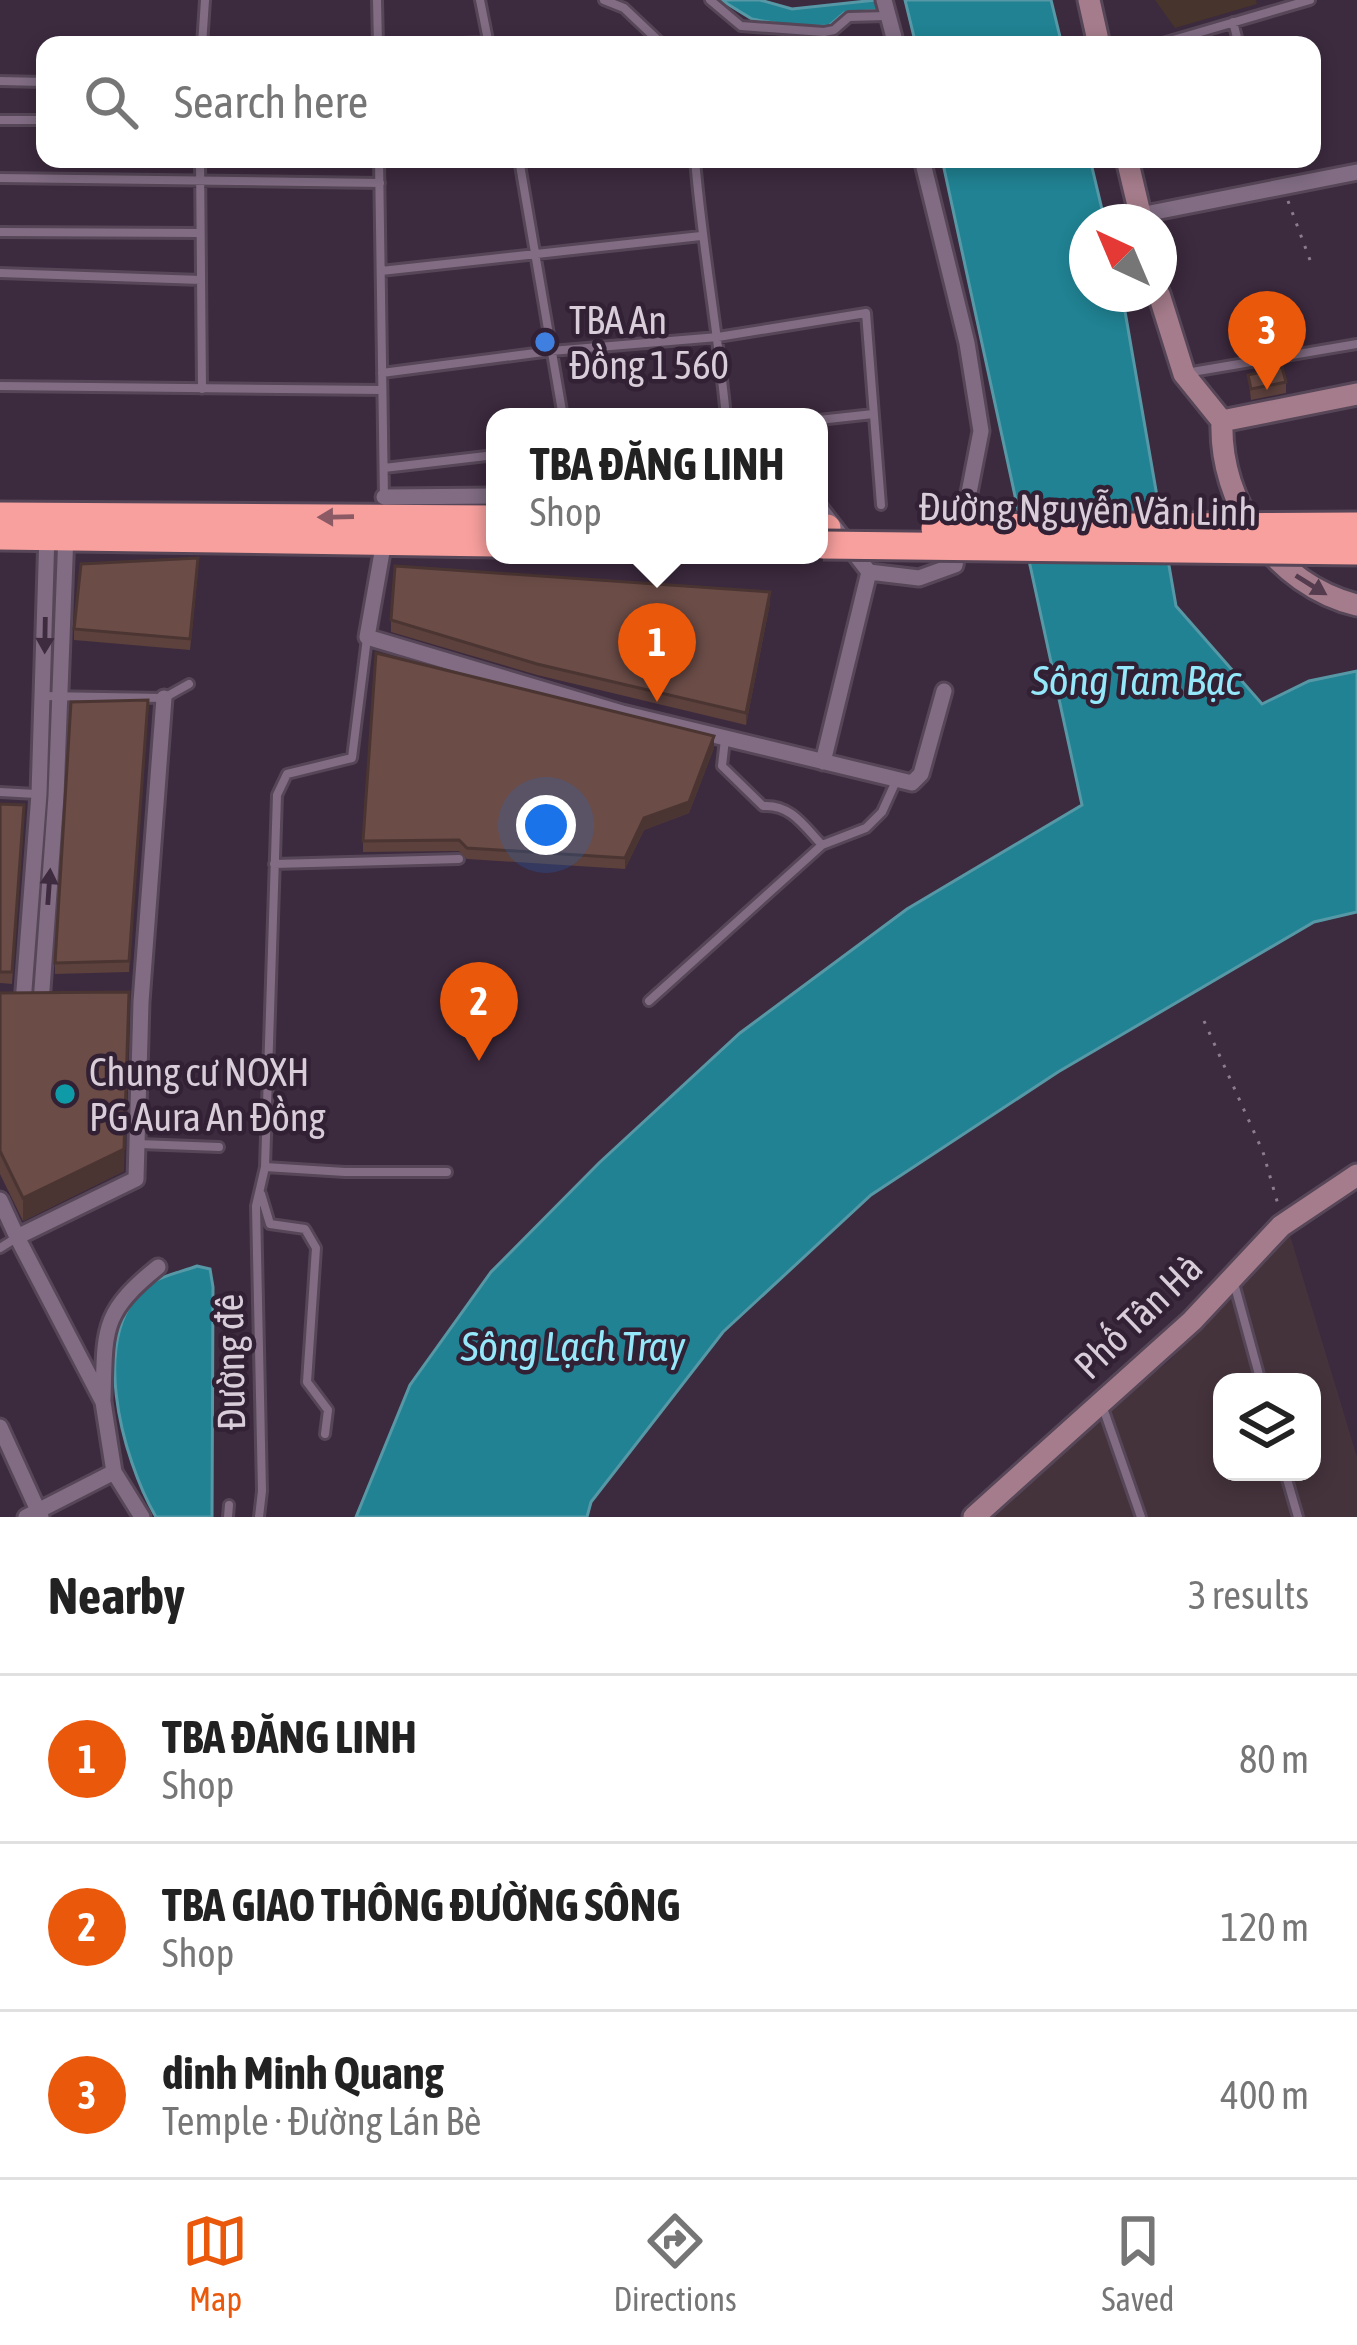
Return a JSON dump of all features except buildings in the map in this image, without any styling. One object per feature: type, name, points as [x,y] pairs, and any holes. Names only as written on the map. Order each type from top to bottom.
[{"type":"highway","points":[[0,516],[57,528]]},
{"type":"highway","points":[[385,518],[486,541]]},
{"type":"highway","points":[[0,536],[57,528],[486,519]]},
{"type":"highway","name":"Đường Nguyễn Văn Linh","points":[[828,531],[1357,526]]},
{"type":"highway","name":"Đường Nguyễn Văn Linh","points":[[828,531],[1357,551]]},
{"type":"main road","points":[[1089,0],[1097,36]]},
{"type":"main road","points":[[1128,168],[1137,204]]},
{"type":"main road","points":[[1165,312],[1184,374],[1222,421],[1221,446],[1239,512],[1289,571],[1337,601],[1357,605]]},
{"type":"main road","points":[[1222,421],[1357,394]]},
{"type":"main road","name":"Phố Tân Hà","points":[[974,1517],[1192,1321],[1281,1226],[1357,1175]]},
{"type":"street","points":[[828,537],[869,572],[919,578],[955,565],[981,431],[967,343],[924,168]]},
{"type":"street","points":[[1177,210],[1357,172]]},
{"type":"street","points":[[486,498],[385,518],[367,637],[622,713],[912,783],[921,774],[944,691]]},
{"type":"street","points":[[32,1004],[47,795],[57,528]]},
{"type":"street","points":[[824,762],[869,572]]},
{"type":"street","points":[[17,1237],[136,1179],[141,1002],[164,698]]},
{"type":"street","points":[[121,1002],[141,1002]]},
{"type":"street","points":[[0,1006],[61,1003]]},
{"type":"street","points":[[0,1200],[103,1402]]},
{"type":"street","points":[[142,1517],[114,1472],[103,1402],[109,1317],[128,1291],[158,1267]]},
{"type":"street","points":[[0,1427],[35,1515],[114,1472]]},
{"type":"lane","points":[[203,36],[205,0]]},
{"type":"lane","points":[[377,0],[378,36]]},
{"type":"lane","points":[[480,0],[487,36]]},
{"type":"lane","points":[[604,0],[624,8],[654,36]]},
{"type":"lane","points":[[710,0],[742,26],[761,30],[824,32],[834,30],[849,16],[886,8]]},
{"type":"lane","points":[[1194,36],[1310,0]]},
{"type":"lane","points":[[1233,22],[1237,36]]},
{"type":"lane","points":[[0,82],[36,82]]},
{"type":"lane","points":[[0,120],[36,120]]},
{"type":"lane","points":[[200,168],[202,389]]},
{"type":"lane","points":[[379,168],[385,518]]},
{"type":"lane","points":[[520,168],[561,408]]},
{"type":"lane","points":[[696,168],[725,408]]},
{"type":"lane","points":[[0,178],[380,183]]},
{"type":"lane","points":[[0,232],[200,233]]},
{"type":"lane","points":[[381,272],[701,236]]},
{"type":"lane","points":[[0,273],[201,280]]},
{"type":"lane","points":[[382,373],[551,351],[718,338],[866,314],[881,505]]},
{"type":"lane","points":[[1184,374],[1357,344]]},
{"type":"lane","points":[[0,386],[382,390]]},
{"type":"lane","points":[[828,420],[872,414]]},
{"type":"lane","points":[[384,468],[486,456]]},
{"type":"lane","name":"Đường đê","points":[[259,1517],[256,1207],[265,1167],[277,795],[284,776],[347,762],[355,752],[367,637]]},
{"type":"lane","points":[[52,696],[164,698],[189,684]]},
{"type":"lane","points":[[725,738],[722,766],[763,806],[787,809],[822,845]]},
{"type":"lane","points":[[649,1001],[822,845],[866,828],[882,812],[896,780]]},
{"type":"lane","points":[[0,792],[47,795]]},
{"type":"lane","points":[[274,864],[459,860]]},
{"type":"lane","points":[[138,1144],[219,1148]]},
{"type":"lane","points":[[265,1167],[447,1172]]},
{"type":"lane","points":[[261,1192],[270,1224],[305,1229],[316,1247],[307,1382],[328,1410],[326,1434]]},
{"type":"lane","points":[[0,1248],[17,1237]]},
{"type":"lane","points":[[1232,1276],[1259,1373]]},
{"type":"lane","points":[[1102,1402],[1141,1517]]},
{"type":"lane","points":[[1288,1481],[1298,1517]]},
{"type":"lane","points":[[228,1517],[229,1505]]},
{"type":"path","points":[[1283,188],[1310,260]]},
{"type":"path","points":[[1204,1021],[1263,1151],[1277,1192],[1281,1226]]},
{"type":"shaded area","points":[[1155,0],[1256,0],[1257,4],[1175,28]]},
{"type":"shaded area","points":[[1290,1235],[1357,1457],[1357,1517],[991,1517],[1118,1400],[1168,1362]]},
{"type":"water","points":[[721,0],[760,0],[792,9],[876,0],[878,10],[844,13],[829,26],[795,27],[752,19]]},
{"type":"water","points":[[905,0],[1051,0],[1060,36],[914,36]]},
{"type":"water","name":"Sông Lạch Tray","points":[[944,168],[1092,168],[1101,204],[1069,204],[1069,312],[1125,312],[1176,606],[1262,704],[1309,681],[1357,671],[1357,912],[1314,922],[1058,1072],[871,1195],[723,1332],[591,1502],[587,1517],[356,1517],[410,1385],[491,1272],[599,1163],[740,1033],[907,909],[1082,805]]},
{"type":"water","points":[[197,1266],[210,1269],[213,1287],[212,1517],[156,1517],[122,1430],[115,1361],[120,1329],[132,1302],[153,1282]]},
{"type":"place","name":"TBA An Đồng 1 560","points":[[545,342]]},
{"type":"place","name":"dinh Minh Quang","points":[[1267,390]]},
{"type":"place","name":"TBA ĐĂNG LINH","points":[[657,702]]},
{"type":"place","name":"TBA GIAO THÔNG ĐƯỜNG SÔNG","points":[[479,1061]]},
{"type":"place","name":"Chung cư NOXH PG Aura An Đồng","points":[[65,1094]]},
{"type":"water label","name":"Sông Tam Bạc","points":[[1136,680]]}]
